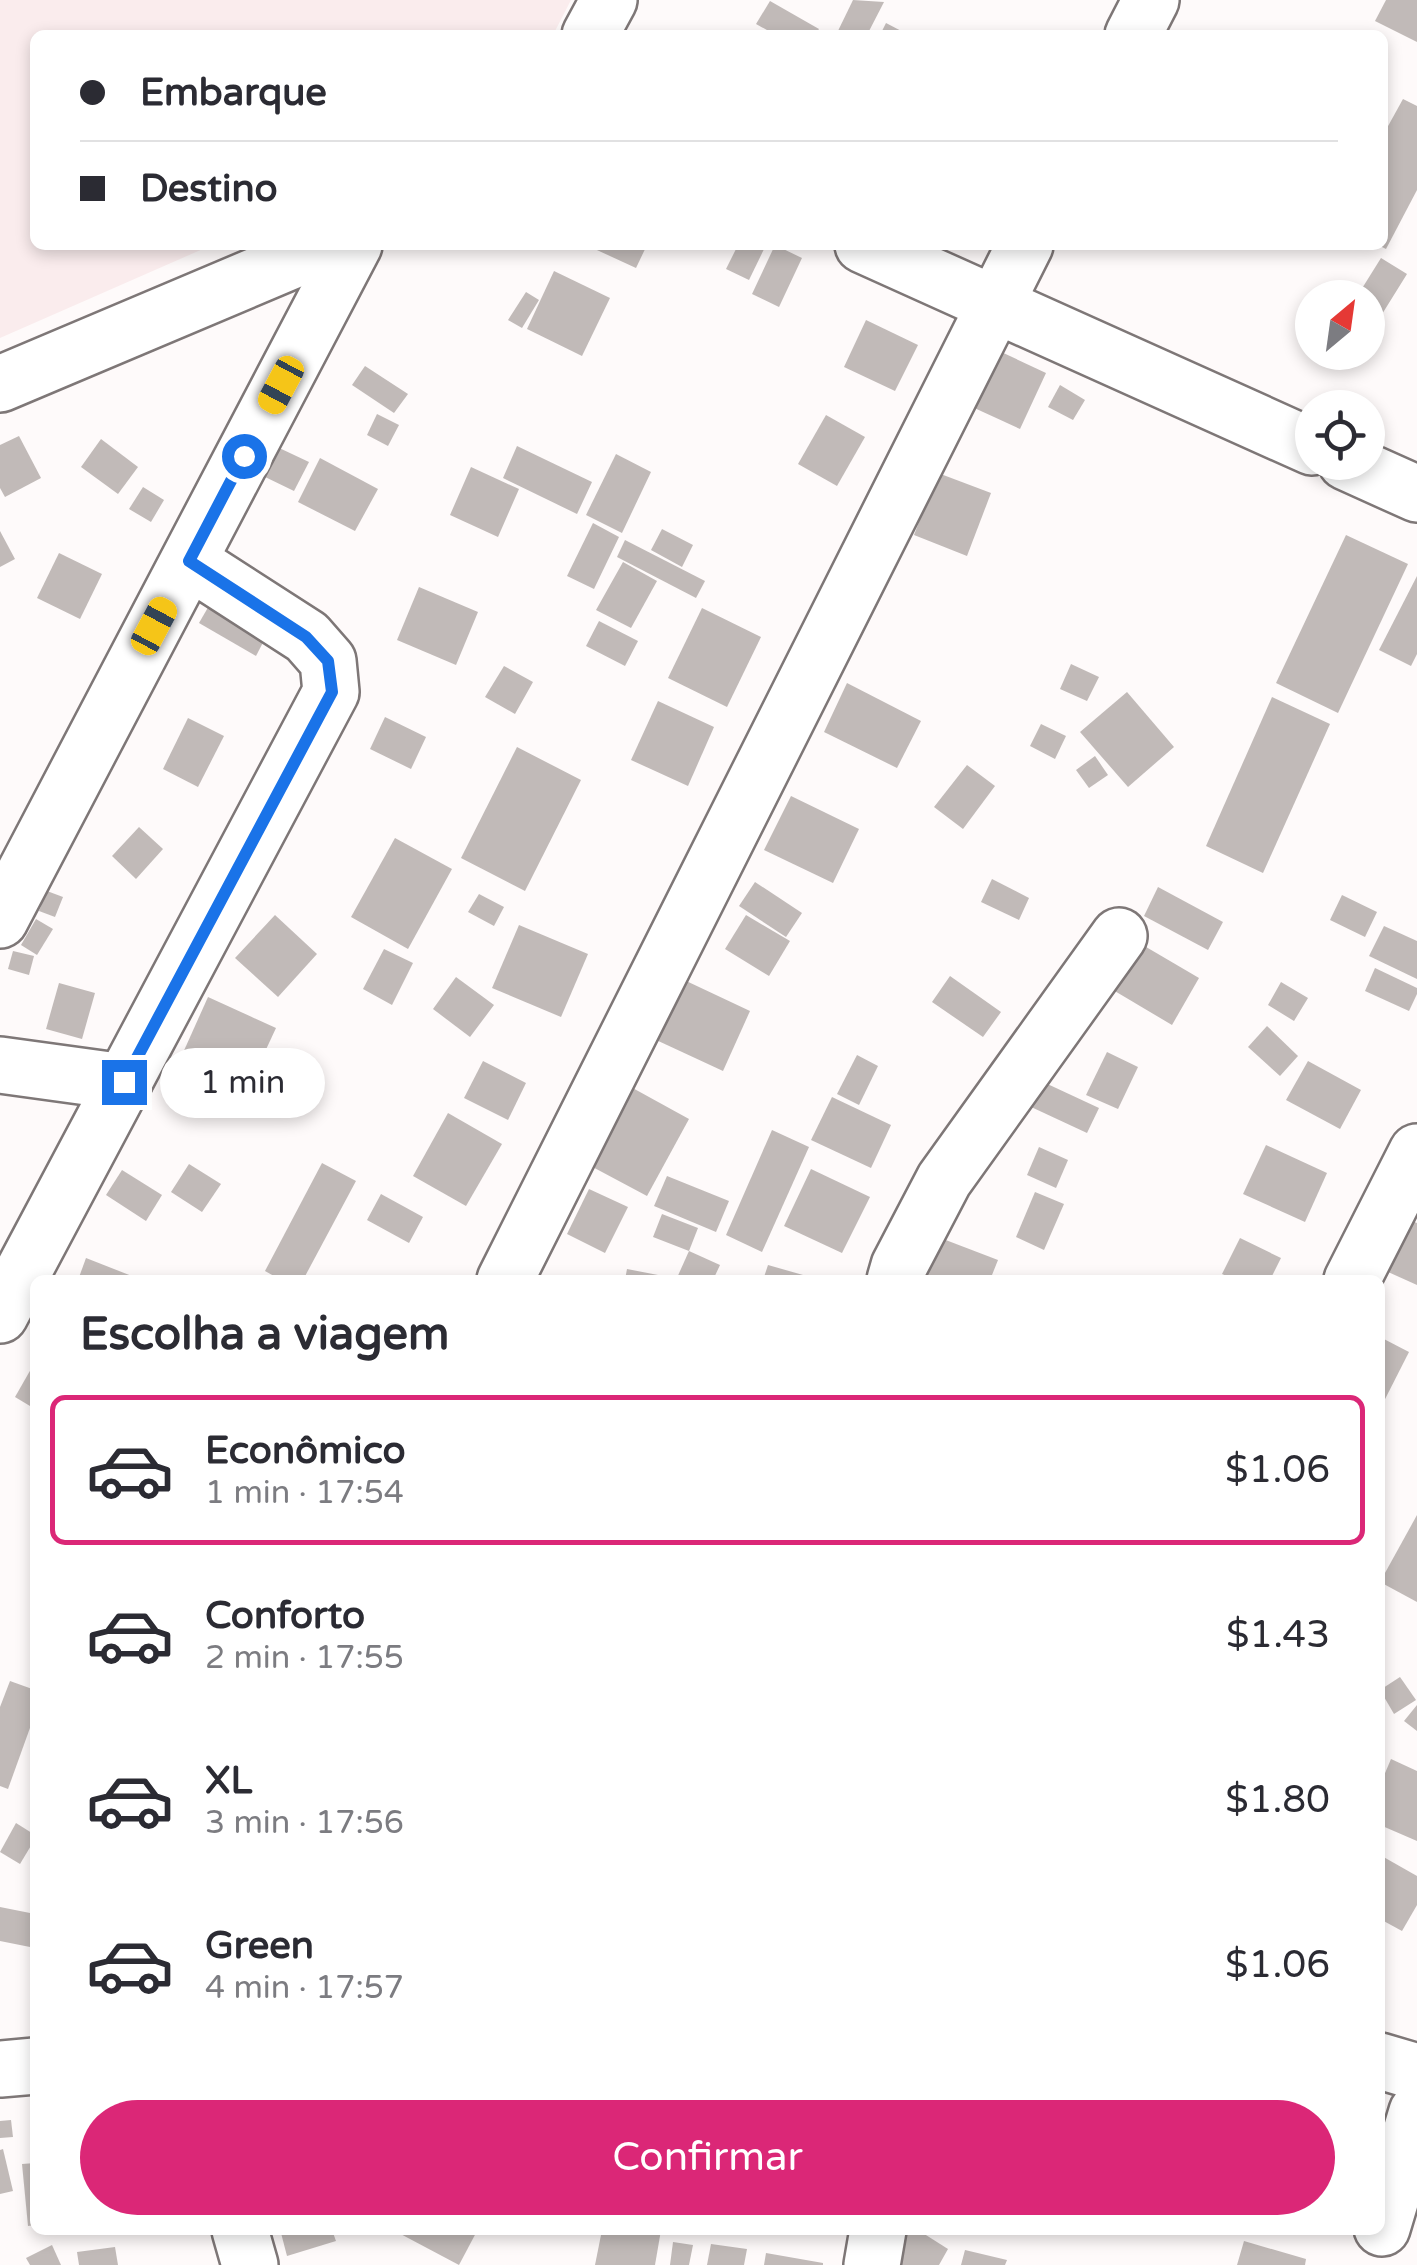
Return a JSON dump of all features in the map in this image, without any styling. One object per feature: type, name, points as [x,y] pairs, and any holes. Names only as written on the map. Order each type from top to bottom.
[{"type":"street","points":[[593,30],[608,0]]},
{"type":"street","points":[[1136,30],[1151,0]]},
{"type":"street","points":[[0,384],[317,250]]},
{"type":"street","points":[[0,920],[351,250]]},
{"type":"street","points":[[874,250],[1295,440]]},
{"type":"street","points":[[508,1275],[1022,250]]},
{"type":"street","points":[[1385,480],[1417,494]]},
{"type":"street","points":[[0,1315],[332,692],[328,661],[306,637],[189,561]]},
{"type":"street","points":[[896,1275],[944,1180],[1119,936]]},
{"type":"street","points":[[0,1065],[124,1082]]},
{"type":"street","points":[[1355,1275],[1417,1152]]},
{"type":"street","points":[[1385,2062],[1417,2072]]},
{"type":"street","points":[[0,2069],[30,2066]]},
{"type":"street","points":[[1393,2230],[1417,2112]]},
{"type":"street","points":[[241,2235],[250,2265]]},
{"type":"street","points":[[872,2265],[877,2235]]},
{"type":"shaded area","points":[[0,0],[571,0],[556,30],[30,30],[30,250],[201,250],[0,338]]},
{"type":"building","points":[[853,0],[884,2],[870,30],[838,30]]},
{"type":"building","points":[[1386,0],[1417,0],[1417,42],[1375,21]]},
{"type":"building","points":[[770,1],[819,29],[767,30],[756,24]]},
{"type":"building","points":[[1403,99],[1417,106],[1417,190],[1388,245],[1388,126]]},
{"type":"building","points":[[597,250],[645,250],[636,268]]},
{"type":"building","points":[[736,250],[764,250],[749,280],[726,269]]},
{"type":"building","points":[[773,250],[785,250],[802,258],[779,307],[752,294]]},
{"type":"building","points":[[1381,258],[1407,274],[1385,309],[1385,280],[1367,280]]},
{"type":"building","points":[[554,271],[610,298],[582,356],[527,329]]},
{"type":"building","points":[[526,292],[539,300],[522,328],[508,320]]},
{"type":"building","points":[[866,320],[918,345],[895,391],[844,367]]},
{"type":"building","points":[[997,350],[1046,373],[1020,429],[970,406]]},
{"type":"building","points":[[365,366],[408,394],[394,413],[352,385]]},
{"type":"building","points":[[1060,385],[1085,400],[1073,420],[1048,407]]},
{"type":"building","points":[[377,414],[399,425],[388,446],[367,435]]},
{"type":"building","points":[[826,415],[865,437],[837,486],[798,464]]},
{"type":"building","points":[[19,436],[41,478],[5,497],[0,488],[0,445]]},
{"type":"building","points":[[101,439],[138,467],[118,494],[81,467]]},
{"type":"building","points":[[275,446],[309,462],[294,491],[261,475]]},
{"type":"building","points":[[517,446],[592,482],[577,514],[503,478]]},
{"type":"building","points":[[616,454],[651,472],[622,533],[586,515]]},
{"type":"building","points":[[320,458],[378,489],[355,531],[298,502]]},
{"type":"building","points":[[471,467],[519,489],[498,537],[450,515]]},
{"type":"building","points":[[938,473],[991,493],[967,556],[914,535]]},
{"type":"building","points":[[143,487],[164,500],[151,522],[129,509]]},
{"type":"building","points":[[593,523],[619,537],[594,589],[567,576]]},
{"type":"building","points":[[662,529],[693,545],[682,567],[651,550]]},
{"type":"building","points":[[0,531],[15,559],[0,567]]},
{"type":"building","points":[[1346,535],[1408,564],[1338,713],[1276,683]]},
{"type":"building","points":[[625,540],[705,581],[696,598],[617,557]]},
{"type":"building","points":[[59,553],[102,574],[80,619],[37,598]]},
{"type":"building","points":[[623,562],[657,581],[631,628],[596,610]]},
{"type":"building","points":[[1417,576],[1417,654],[1411,666],[1379,650]]},
{"type":"building","points":[[419,587],[478,612],[456,665],[397,640]]},
{"type":"building","points":[[214,597],[270,629],[256,656],[199,623]]},
{"type":"building","points":[[702,608],[761,637],[727,707],[668,678]]},
{"type":"building","points":[[599,621],[638,641],[625,666],[586,646]]},
{"type":"building","points":[[1071,664],[1099,677],[1087,701],[1060,689]]},
{"type":"building","points":[[504,666],[533,682],[515,714],[485,697]]},
{"type":"building","points":[[847,683],[921,721],[897,768],[824,732]]},
{"type":"building","points":[[1127,692],[1174,747],[1128,787],[1080,732]]},
{"type":"building","points":[[1272,697],[1330,724],[1263,873],[1206,846]]},
{"type":"building","points":[[658,701],[714,727],[688,786],[631,760]]},
{"type":"building","points":[[385,717],[426,737],[411,769],[370,749]]},
{"type":"building","points":[[188,718],[224,736],[198,787],[163,769]]},
{"type":"building","points":[[1041,724],[1066,736],[1055,759],[1030,746]]},
{"type":"building","points":[[517,747],[581,780],[525,891],[461,858]]},
{"type":"building","points":[[1095,756],[1108,775],[1089,788],[1076,770]]},
{"type":"building","points":[[967,765],[995,786],[963,829],[934,807]]},
{"type":"building","points":[[791,796],[859,829],[833,883],[764,850]]},
{"type":"building","points":[[139,827],[163,849],[136,879],[112,856]]},
{"type":"building","points":[[395,838],[452,869],[408,949],[351,917]]},
{"type":"building","points":[[992,879],[1029,898],[1019,920],[981,902]]},
{"type":"building","points":[[755,882],[802,913],[786,937],[739,906]]},
{"type":"building","points":[[1158,887],[1223,922],[1208,950],[1144,916]]},
{"type":"building","points":[[47,891],[63,897],[55,917],[39,911]]},
{"type":"building","points":[[479,894],[504,907],[494,926],[468,912]]},
{"type":"building","points":[[1342,895],[1377,912],[1365,937],[1330,920]]},
{"type":"building","points":[[275,915],[317,954],[278,997],[235,958]]},
{"type":"building","points":[[746,915],[790,941],[769,976],[725,949]]},
{"type":"building","points":[[36,919],[53,929],[37,955],[21,945]]},
{"type":"building","points":[[519,925],[588,954],[561,1017],[492,988]]},
{"type":"building","points":[[1384,926],[1417,941],[1417,979],[1369,956]]},
{"type":"building","points":[[1141,944],[1199,978],[1172,1025],[1113,990]]},
{"type":"building","points":[[384,949],[413,963],[392,1005],[363,989]]},
{"type":"building","points":[[13,951],[34,956],[29,975],[8,969]]},
{"type":"building","points":[[1375,968],[1417,988],[1409,1011],[1365,991]]},
{"type":"building","points":[[950,976],[1001,1012],[983,1037],[932,1002]]},
{"type":"building","points":[[456,977],[494,1005],[470,1037],[433,1009]]},
{"type":"building","points":[[682,979],[750,1011],[723,1071],[654,1039]]},
{"type":"building","points":[[1281,982],[1308,998],[1294,1021],[1268,1005]]},
{"type":"building","points":[[59,983],[95,993],[82,1039],[46,1029]]},
{"type":"building","points":[[208,997],[276,1028],[249,1086],[182,1055]]},
{"type":"building","points":[[1267,1026],[1298,1056],[1280,1076],[1248,1047]]},
{"type":"building","points":[[1107,1052],[1138,1067],[1118,1109],[1086,1095]]},
{"type":"building","points":[[857,1055],[878,1066],[859,1105],[837,1094]]},
{"type":"building","points":[[483,1061],[526,1083],[508,1120],[464,1098]]},
{"type":"building","points":[[1308,1061],[1361,1090],[1340,1129],[1286,1100]]},
{"type":"building","points":[[1041,1081],[1099,1108],[1087,1133],[1029,1106]]},
{"type":"building","points":[[629,1086],[689,1119],[647,1196],[587,1164]]},
{"type":"building","points":[[832,1097],[891,1125],[871,1168],[811,1140]]},
{"type":"building","points":[[448,1113],[502,1144],[466,1206],[413,1176]]},
{"type":"building","points":[[772,1130],[809,1147],[762,1252],[726,1235]]},
{"type":"building","points":[[1266,1145],[1327,1173],[1305,1222],[1243,1194]]},
{"type":"building","points":[[1039,1147],[1068,1160],[1056,1188],[1027,1175]]},
{"type":"building","points":[[322,1163],[356,1181],[306,1275],[272,1275],[265,1271]]},
{"type":"building","points":[[189,1164],[221,1184],[202,1212],[171,1192]]},
{"type":"building","points":[[811,1169],[870,1197],[842,1253],[784,1226]]},
{"type":"building","points":[[122,1170],[162,1195],[146,1221],[106,1195]]},
{"type":"building","points":[[667,1176],[729,1201],[716,1232],[654,1206]]},
{"type":"building","points":[[589,1189],[628,1207],[605,1253],[567,1234]]},
{"type":"building","points":[[1035,1192],[1064,1204],[1044,1250],[1016,1237]]},
{"type":"building","points":[[381,1194],[423,1217],[409,1243],[367,1220]]},
{"type":"building","points":[[662,1214],[698,1228],[689,1251],[653,1237]]},
{"type":"building","points":[[1400,1216],[1417,1223],[1417,1285],[1377,1267]]},
{"type":"building","points":[[930,1234],[998,1260],[992,1275],[915,1275]]},
{"type":"building","points":[[1240,1238],[1281,1258],[1272,1275],[1222,1274]]},
{"type":"building","points":[[689,1251],[720,1265],[715,1275],[678,1275]]},
{"type":"building","points":[[86,1258],[129,1275],[80,1275]]},
{"type":"building","points":[[768,1265],[803,1275],[765,1275]]},
{"type":"building","points":[[627,1269],[658,1275],[626,1275]]},
{"type":"building","points":[[1385,1340],[1409,1352],[1385,1399]]},
{"type":"building","points":[[30,1371],[30,1406],[15,1397]]},
{"type":"building","points":[[1417,1515],[1417,1602],[1385,1585],[1385,1573]]},
{"type":"building","points":[[1400,1677],[1416,1700],[1394,1714],[1385,1699],[1385,1687]]},
{"type":"building","points":[[10,1681],[30,1688],[30,1728],[8,1789],[0,1786],[0,1707]]},
{"type":"building","points":[[1417,1705],[1417,1731],[1404,1721]]},
{"type":"building","points":[[1391,1759],[1417,1771],[1417,1841],[1385,1827],[1385,1773]]},
{"type":"building","points":[[16,1823],[30,1832],[30,1847],[20,1864],[0,1852]]},
{"type":"building","points":[[1385,1858],[1417,1876],[1417,1905],[1402,1931],[1385,1922]]},
{"type":"building","points":[[0,1907],[30,1913],[30,1947],[0,1941]]},
{"type":"building","points":[[11,2120],[13,2137],[0,2138],[0,2121]]},
{"type":"building","points":[[3,2149],[13,2191],[0,2194],[0,2150]]},
{"type":"building","points":[[30,2163],[28,2226],[22,2164]]},
{"type":"building","points":[[282,2235],[334,2235],[336,2241],[287,2256]]},
{"type":"building","points":[[402,2235],[475,2235],[459,2265]]},
{"type":"building","points":[[601,2235],[660,2235],[655,2265],[595,2265]]},
{"type":"building","points":[[903,2235],[926,2235],[948,2249],[939,2265],[894,2265]]},
{"type":"building","points":[[1244,2241],[1306,2259],[1305,2265],[1237,2265]]},
{"type":"building","points":[[673,2242],[693,2245],[689,2265],[670,2265]]},
{"type":"building","points":[[711,2244],[747,2249],[744,2265],[707,2265]]},
{"type":"building","points":[[52,2245],[61,2265],[30,2265],[26,2258]]},
{"type":"building","points":[[115,2247],[118,2265],[79,2265],[77,2252]]},
{"type":"building","points":[[965,2250],[1007,2260],[1005,2265],[961,2265]]},
{"type":"building","points":[[766,2253],[823,2263],[823,2265],[764,2265]]},
{"type":"route","points":[[124,1082],[332,692],[328,661],[306,637],[189,561],[244,456]]}]
